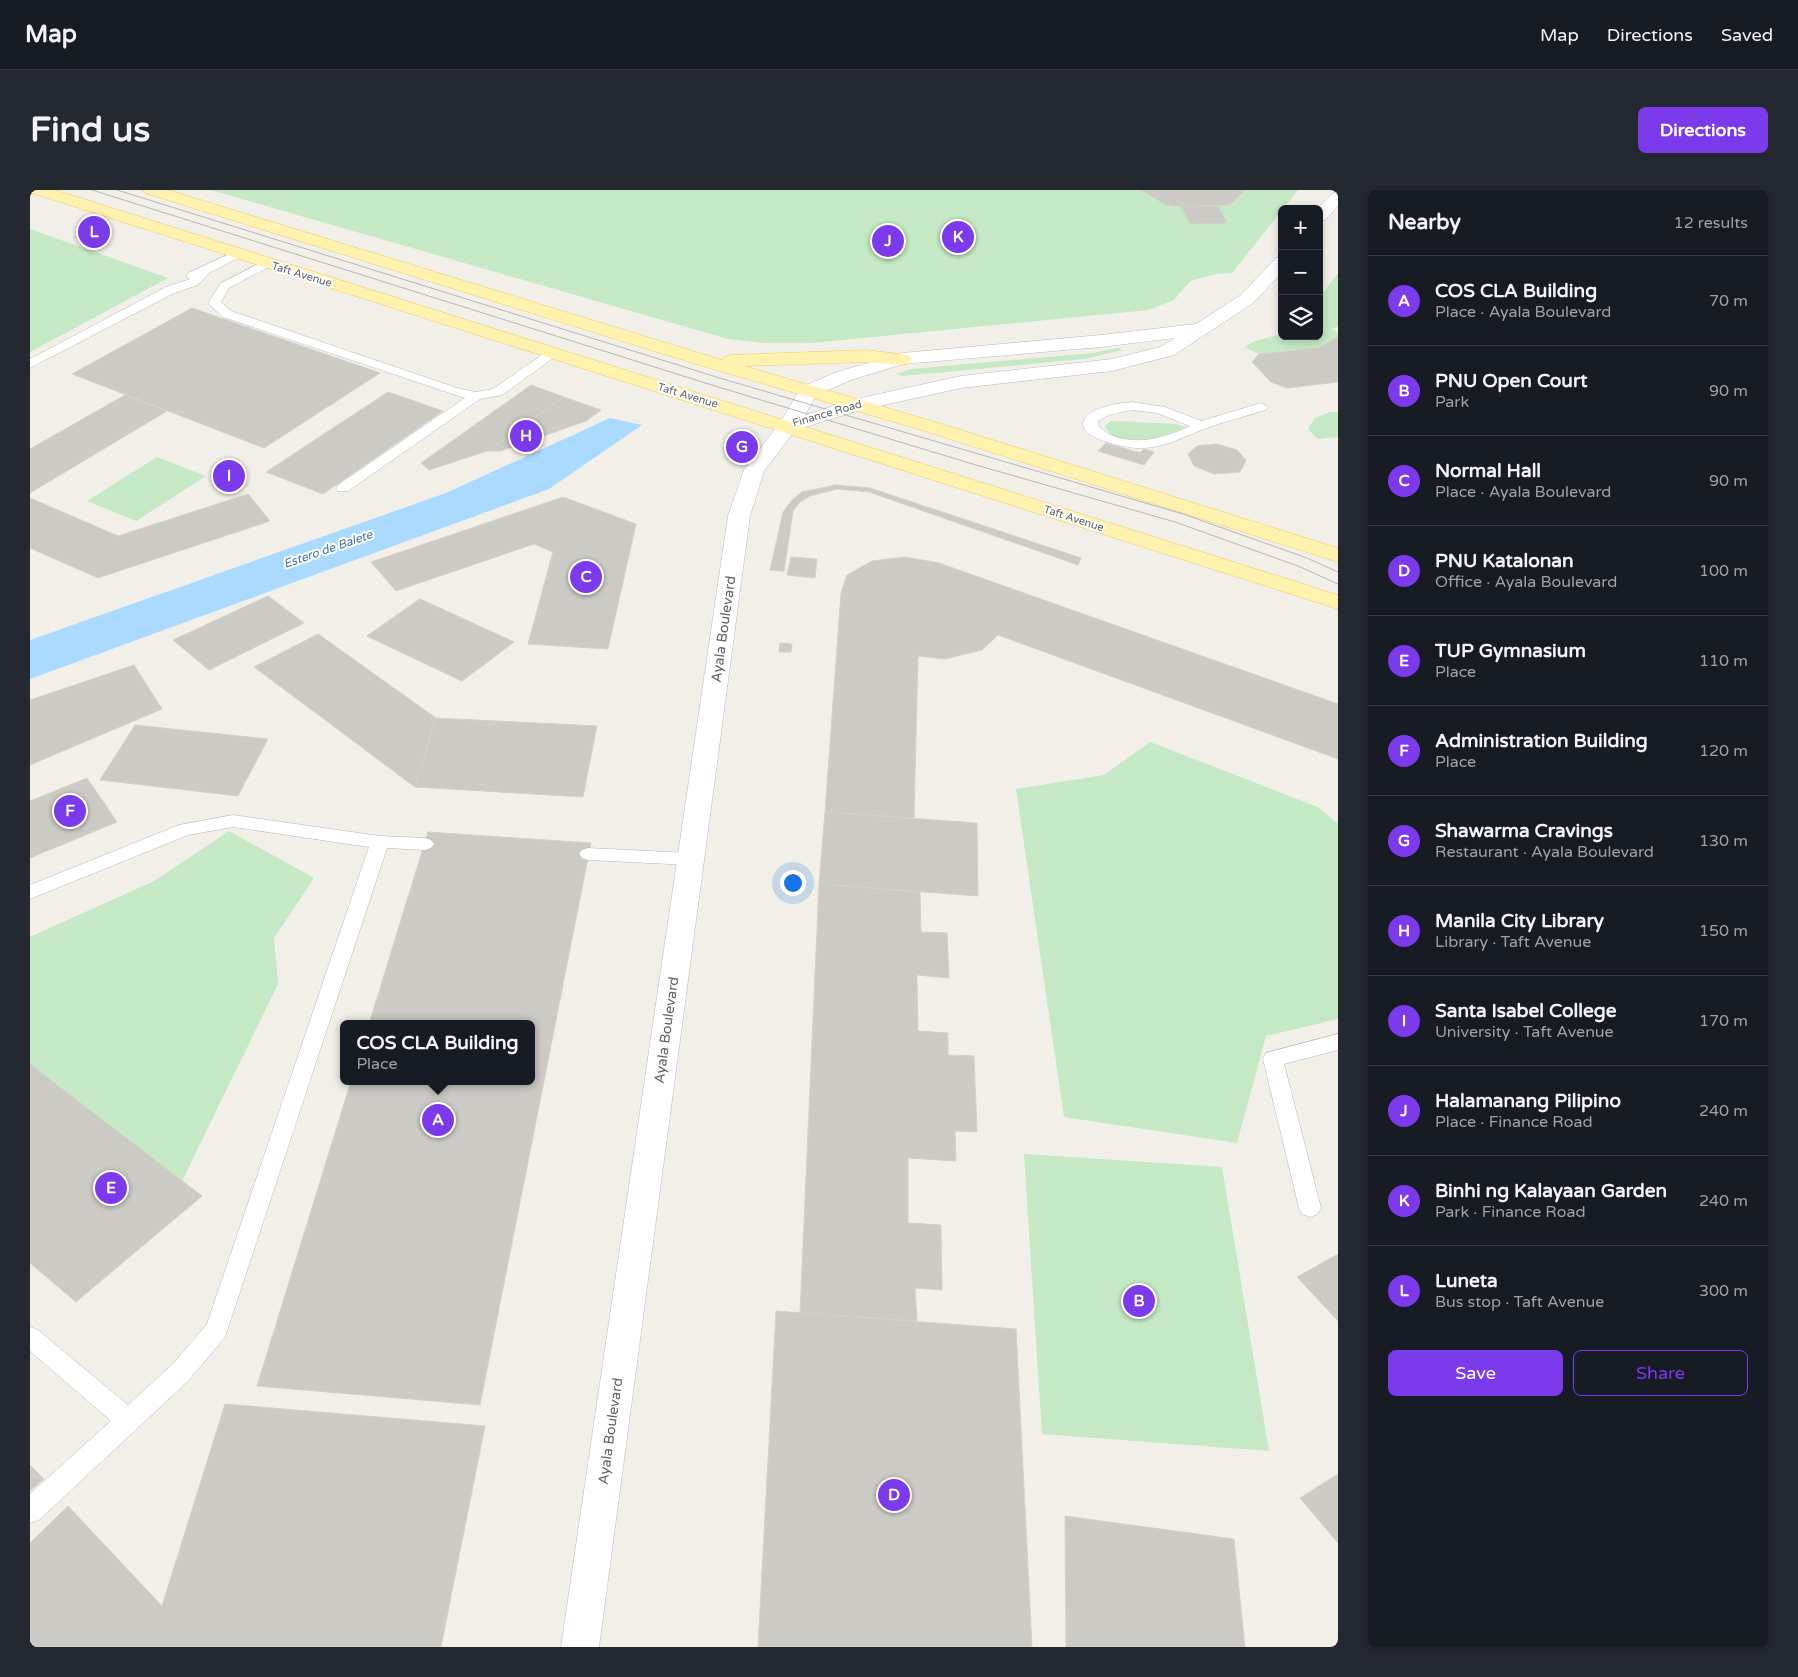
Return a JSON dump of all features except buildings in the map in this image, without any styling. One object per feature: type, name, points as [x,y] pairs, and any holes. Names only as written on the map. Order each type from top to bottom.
[{"type":"main road","name":"Taft Avenue","points":[[38,190],[788,426],[1338,602]]},
{"type":"main road","points":[[151,190],[703,360],[856,405],[1338,555]]},
{"type":"main road","points":[[1328,207],[1330,190]]},
{"type":"main road","name":"Finance Road","points":[[788,426],[856,405],[961,382],[1112,365],[1166,352],[1247,299],[1278,266]]},
{"type":"main road","name":"Finance Road","points":[[788,426],[809,391],[844,376],[902,359],[1101,341],[1202,329]]},
{"type":"main road","points":[[703,360],[866,356],[902,359]]},
{"type":"main road","name":"Ayala Boulevard","points":[[580,1647],[739,516],[754,470],[788,426]]},
{"type":"lane","points":[[30,364],[170,290],[192,282],[203,272],[238,254]]},
{"type":"lane","points":[[268,263],[225,286],[214,303],[227,314],[457,392],[476,396],[497,392],[554,352]]},
{"type":"lane","points":[[343,488],[476,396]]},
{"type":"lane","points":[[1200,426],[1166,410],[1141,406],[1106,411],[1091,419],[1090,423],[1091,427],[1100,435],[1111,440],[1136,445],[1168,441],[1200,426],[1261,407]]},
{"type":"lane","points":[[30,892],[185,829],[232,820],[380,842],[425,844]]},
{"type":"lane","points":[[30,1511],[181,1372],[218,1330],[380,842]]},
{"type":"lane","points":[[588,854],[690,860]]},
{"type":"lane","points":[[1310,1208],[1273,1059],[1338,1042]]},
{"type":"lane","points":[[30,1337],[129,1421]]},
{"type":"green space","points":[[211,190],[1298,190],[1286,205],[1278,205],[1278,215],[1232,273],[1217,274],[1190,281],[1174,300],[1149,310],[812,343],[764,343],[728,339]]},
{"type":"green space","points":[[30,229],[168,278],[30,352]]},
{"type":"green space","points":[[1338,273],[1338,327],[1332,328],[1338,333],[1338,337],[1319,348],[1259,354],[1244,347],[1255,341],[1278,335],[1278,340],[1323,340],[1323,293]]},
{"type":"green space","points":[[1118,348],[1122,350],[1084,359],[902,376],[896,374],[911,369],[1093,353]]},
{"type":"green space","points":[[1330,412],[1338,412],[1338,437],[1318,439],[1308,429],[1315,418]]},
{"type":"green space","points":[[1111,421],[1177,424],[1185,427],[1155,438],[1130,440],[1110,434],[1105,426]]},
{"type":"green space","points":[[157,457],[206,476],[136,521],[87,501]]},
{"type":"green space","points":[[1150,742],[1318,807],[1338,824],[1338,1019],[1266,1036],[1237,1143],[1064,1117],[1016,789],[1104,775]]},
{"type":"green space","points":[[229,831],[314,878],[274,938],[278,984],[182,1181],[30,1064],[30,937],[154,881]]},
{"type":"green space","points":[[1024,1154],[1222,1167],[1269,1451],[1042,1434]]},
{"type":"water","name":"Estero de Balete","points":[[610,418],[642,425],[549,489],[30,679],[30,640],[446,493]]},
{"type":"tram line","points":[[92,190],[715,386],[976,465],[1175,522],[1298,566],[1338,584]]},
{"type":"tram line","points":[[117,190],[723,379],[1183,514],[1307,558],[1338,572]]},
{"type":"place","name":"Luneta","points":[[94,232]]},
{"type":"place","name":"Binhi ng Kalayaan Garden","points":[[958,237]]},
{"type":"place","name":"Halamanang Pilipino","points":[[888,241]]},
{"type":"place","name":"Manila City Library","points":[[526,436]]},
{"type":"place","name":"Shawarma Cravings","points":[[742,447]]},
{"type":"place","name":"Santa Isabel College","points":[[229,476]]},
{"type":"place","name":"Normal Hall","points":[[586,577]]},
{"type":"place","name":"Administration Building","points":[[70,811]]},
{"type":"place","name":"COS CLA Building","points":[[438,1120]]},
{"type":"place","name":"TUP Gymnasium","points":[[111,1188]]},
{"type":"place","name":"PNU Open Court","points":[[1139,1301]]},
{"type":"place","name":"PNU Katalonan","points":[[894,1495]]}]
